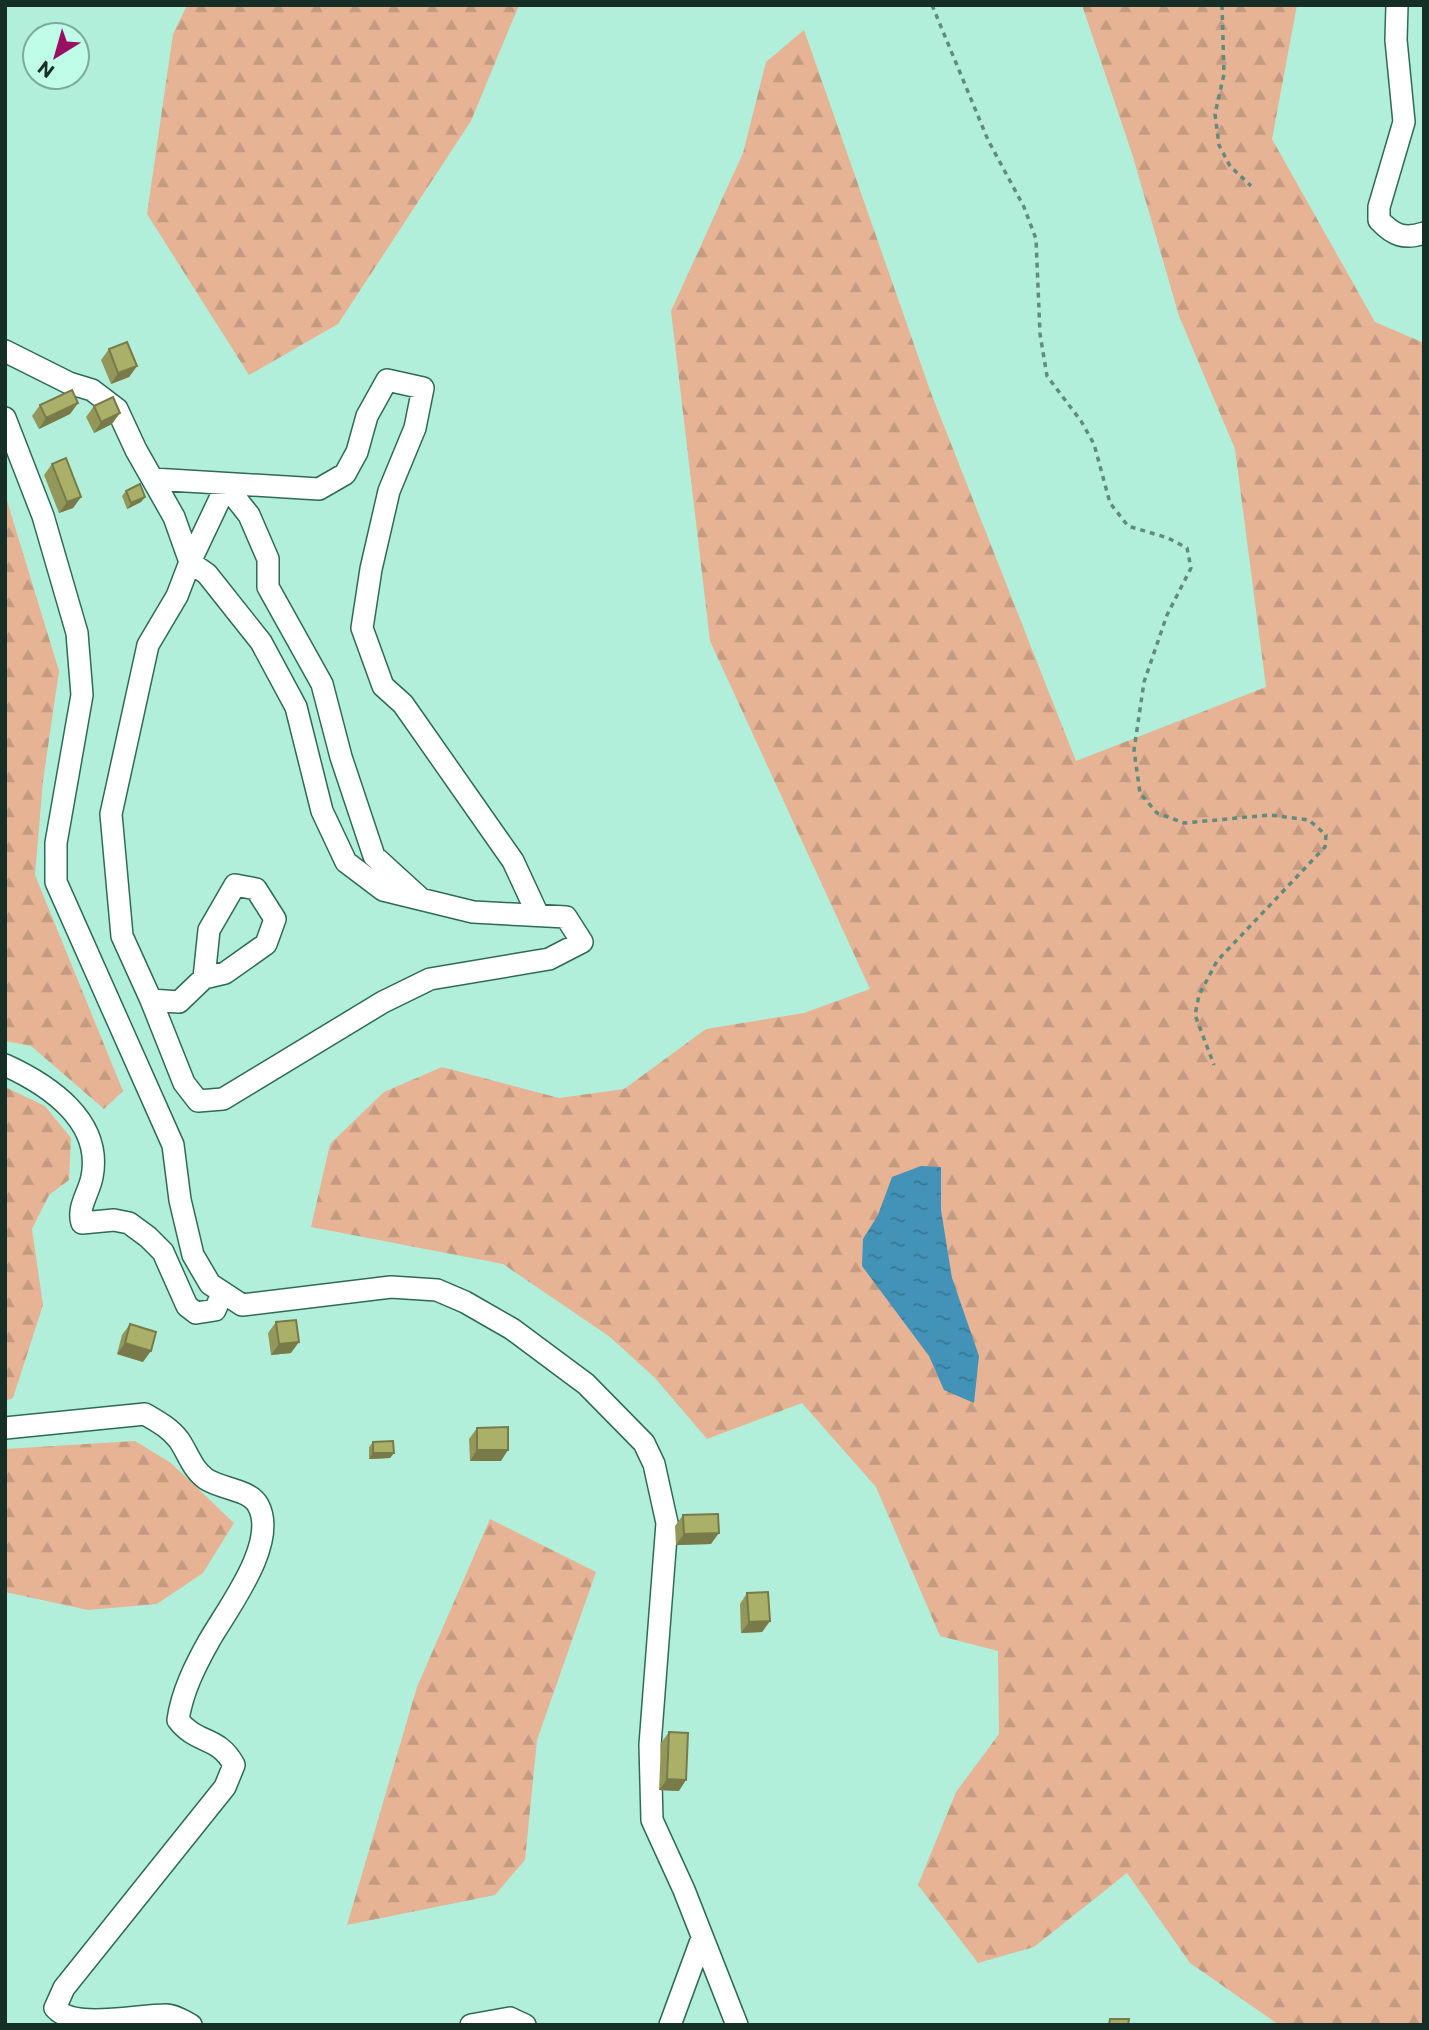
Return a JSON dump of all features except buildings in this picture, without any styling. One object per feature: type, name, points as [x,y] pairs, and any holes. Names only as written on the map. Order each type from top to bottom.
[{"type":"street","points":[[1397,5],[1396,40],[1404,122],[1379,207],[1379,220],[1391,233],[1409,238],[1424,233]]},
{"type":"street","points":[[5,351],[69,383],[92,390],[117,409],[174,517],[190,562],[207,574],[261,642],[296,707],[322,811],[346,862],[383,890],[473,912],[566,917],[582,942],[550,959],[430,979],[383,1002],[223,1099],[198,1101],[184,1083],[122,936],[111,814],[148,645],[177,596],[190,562],[226,486]]},
{"type":"street","points":[[153,479],[226,486],[319,489],[345,474],[357,452],[367,416],[387,380],[423,388],[415,428],[389,491],[371,569],[362,628],[383,686],[403,704],[513,861],[538,915]]},
{"type":"street","points":[[5,418],[43,516],[78,633],[82,695],[56,844],[56,883],[173,1145],[180,1200],[193,1255],[210,1284],[242,1305],[391,1287],[438,1290],[465,1302],[522,1337],[586,1384],[644,1443],[654,1464],[667,1523],[650,1745],[652,1820],[737,2025]]},
{"type":"street","points":[[226,486],[248,514],[268,559],[268,587],[322,684],[341,757],[374,856],[420,898]]},
{"type":"street","points":[[151,1000],[178,1002],[204,978]]},
{"type":"street","points":[[5,1065],[31,1077],[69,1105],[87,1131],[93,1150],[93,1176],[79,1215],[82,1223],[114,1220],[129,1223],[148,1237],[163,1252],[187,1306],[196,1313],[215,1310],[222,1294]]},
{"type":"street","points":[[5,1428],[145,1414],[162,1423],[178,1439],[192,1464],[205,1478],[250,1496],[259,1506],[262,1530],[251,1572],[208,1643],[181,1698],[178,1720],[187,1731],[226,1749],[234,1765],[230,1776],[225,1787],[64,1988],[55,2008],[61,2018],[74,2023],[108,2024],[169,2015],[191,2025]]},
{"type":"street","points":[[670,2025],[702,1938]]},
{"type":"street","points":[[471,2025],[510,2018],[526,2025]]},
{"type":"path","points":[[932,5],[988,140],[1024,207],[1036,239],[1040,334],[1048,376],[1082,421],[1094,444],[1110,503],[1128,526],[1168,538],[1187,548],[1191,568],[1167,615],[1144,682],[1134,750],[1140,793],[1157,813],[1184,823],[1270,815],[1309,820],[1326,835],[1325,847],[1217,961],[1199,995],[1195,1015],[1214,1065]]},
{"type":"path","points":[[1222,5],[1224,74],[1215,114],[1219,145],[1230,166],[1251,186]]},
{"type":"green space","points":[[187,5],[519,5],[471,121],[338,324],[249,375],[147,214],[173,34]]},
{"type":"green space","points":[[1082,5],[1297,5],[1272,139],[1375,322],[1424,343],[1424,2025],[1279,2025],[1190,1963],[1127,1873],[1034,1947],[978,1963],[918,1885],[956,1792],[999,1734],[998,1651],[940,1636],[876,1487],[802,1403],[707,1439],[655,1378],[610,1337],[503,1264],[311,1227],[330,1144],[384,1092],[442,1067],[559,1098],[624,1089],[706,1029],[804,1013],[870,989],[710,641],[671,311],[743,153],[766,62],[804,30],[931,393],[1076,761],[1266,687],[1235,449],[1179,316],[1133,157]]},
{"type":"green space","points":[[5,494],[59,671],[43,781],[35,875],[123,1091],[104,1109],[31,1046],[5,1041]]},
{"type":"green space","points":[[5,1087],[45,1106],[71,1138],[69,1180],[49,1195],[32,1229],[43,1305],[13,1398],[5,1401]]},
{"type":"green space","points":[[135,1441],[171,1463],[234,1523],[203,1573],[157,1604],[88,1610],[5,1592],[5,1449]]},
{"type":"green space","points":[[490,1519],[596,1572],[537,1740],[525,1860],[495,1895],[347,1925],[417,1687]]},
{"type":"water","points":[[921,1166],[941,1167],[941,1210],[952,1278],[979,1356],[974,1403],[944,1390],[929,1356],[862,1266],[863,1239],[878,1215],[892,1177]]}]
